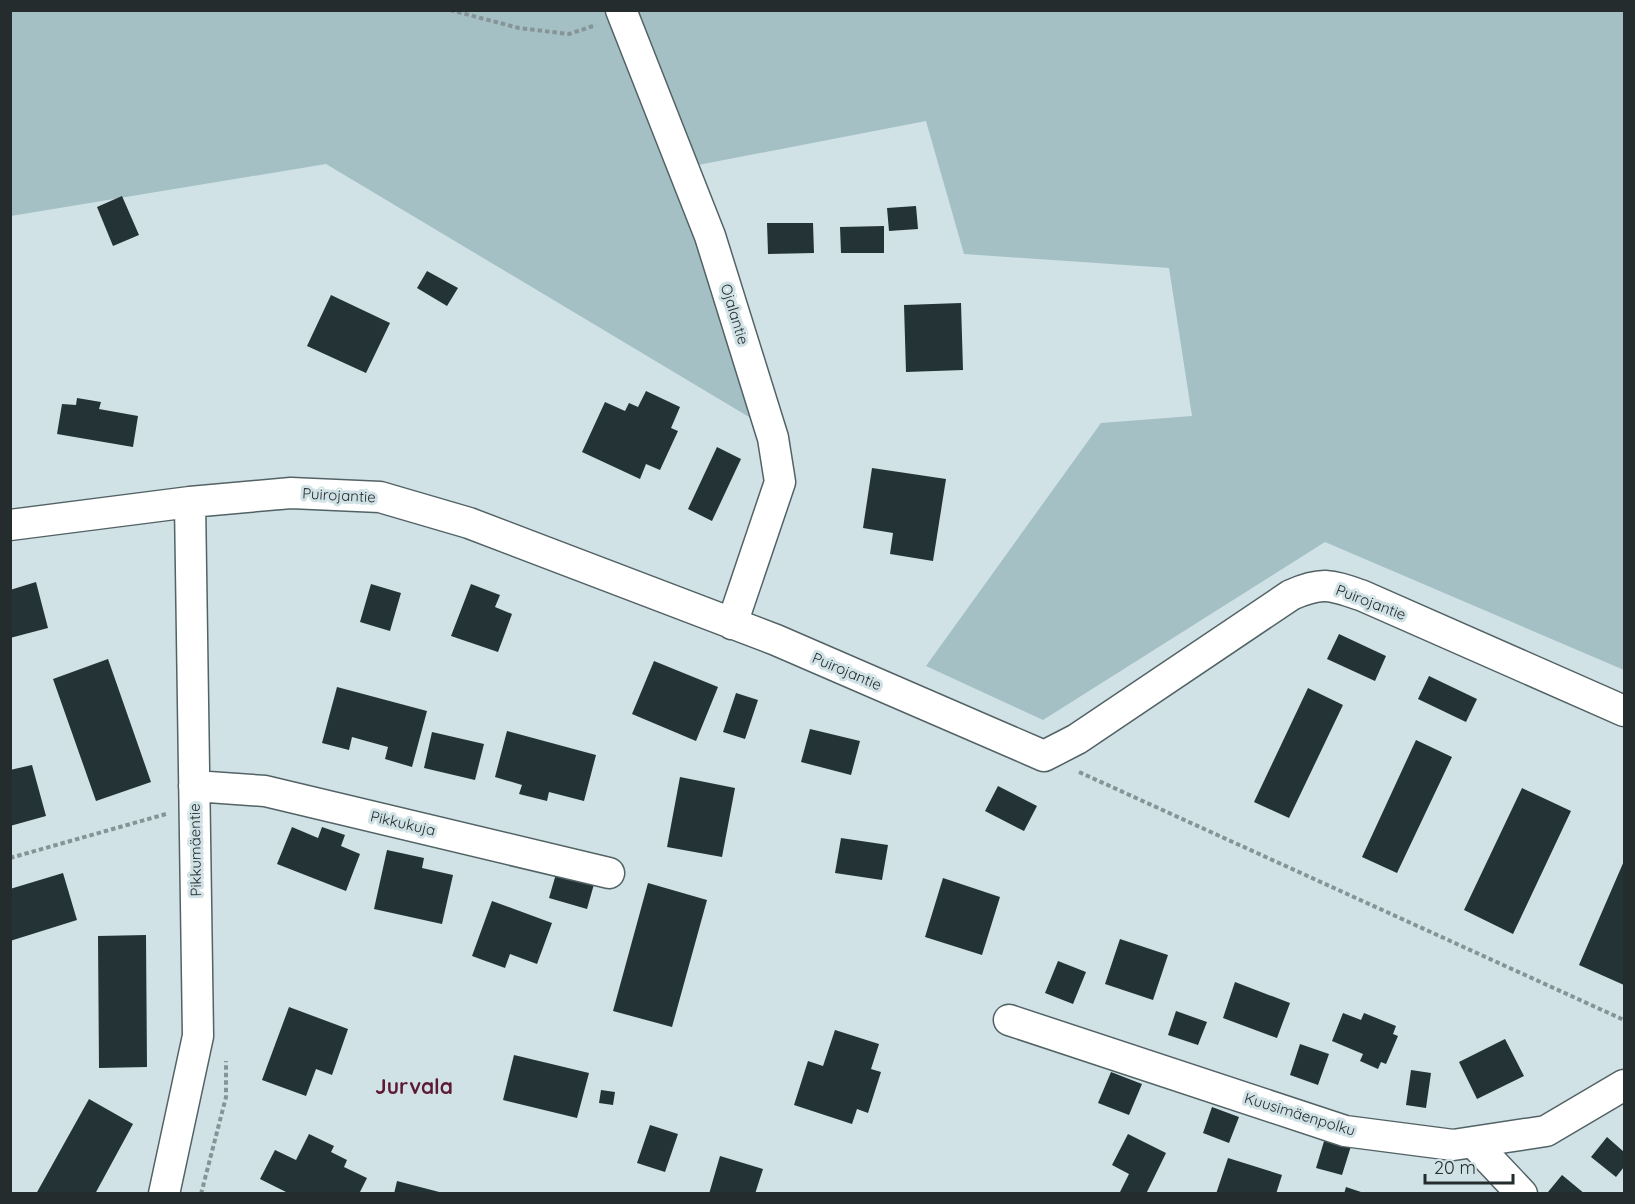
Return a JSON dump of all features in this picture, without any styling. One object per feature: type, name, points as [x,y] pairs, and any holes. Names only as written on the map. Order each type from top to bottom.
[{"type":"street","name":"Ojalantie","points":[[623,16],[710,236],[773,438],[780,482],[732,624]]},
{"type":"street","name":"Puirojantie","points":[[10,525],[190,502],[291,493],[380,497],[469,523],[776,639],[1044,756],[1077,739],[1290,595],[1313,585],[1337,587],[1363,596],[1624,711]]},
{"type":"street","name":"Pikkumäentie","points":[[164,1194],[198,1036],[190,502]]},
{"type":"street","name":"Pikkukuja","points":[[194,797],[265,791],[609,873]]},
{"type":"street","name":"Kuusimäenpolku","points":[[1009,1020],[1345,1131],[1454,1145],[1546,1131],[1624,1085]]},
{"type":"street","points":[[1473,1142],[1522,1194]]},
{"type":"path","points":[[450,10],[519,27],[569,34],[623,16]]},
{"type":"path","points":[[1044,756],[1624,1020]]},
{"type":"path","points":[[10,858],[194,797]]},
{"type":"shaded area","points":[[11,11],[1624,11],[1624,670],[1325,542],[1043,720],[926,666],[1101,423],[1192,416],[1169,268],[964,254],[926,121],[672,170],[754,420],[326,164],[11,216]]},
{"type":"building","points":[[122,196],[139,235],[113,246],[97,207]]},
{"type":"building","points":[[916,206],[918,229],[889,231],[887,208]]},
{"type":"building","points":[[767,223],[813,223],[814,253],[768,254]]},
{"type":"building","points":[[884,226],[884,253],[841,253],[840,227]]},
{"type":"building","points":[[427,271],[458,288],[447,306],[417,288]]},
{"type":"building","points":[[331,295],[390,323],[366,373],[307,346]]},
{"type":"building","points":[[961,303],[963,370],[906,372],[904,305]]},
{"type":"building","points":[[646,391],[680,407],[671,428],[678,431],[660,470],[646,464],[640,479],[582,452],[605,402],[625,411],[629,403],[638,407]]},
{"type":"building","points":[[77,398],[101,402],[99,409],[138,416],[133,447],[57,434],[62,404],[76,405]]},
{"type":"building","points":[[717,447],[741,459],[712,521],[688,509]]},
{"type":"building","points":[[872,468],[946,479],[933,561],[890,554],[893,533],[863,528]]},
{"type":"building","points":[[36,582],[48,628],[10,638],[10,590]]},
{"type":"building","points":[[371,584],[401,593],[390,631],[360,622]]},
{"type":"building","points":[[471,584],[500,595],[495,607],[512,614],[498,652],[451,636]]},
{"type":"building","points":[[1339,634],[1386,656],[1375,681],[1327,659]]},
{"type":"building","points":[[108,659],[151,782],[96,801],[53,679]]},
{"type":"building","points":[[654,661],[718,687],[696,741],[632,714]]},
{"type":"building","points":[[1429,676],[1477,699],[1466,722],[1418,699]]},
{"type":"building","points":[[337,687],[427,711],[412,767],[385,759],[388,747],[352,737],[349,750],[322,743]]},
{"type":"building","points":[[1308,688],[1343,705],[1289,818],[1254,802]]},
{"type":"building","points":[[736,693],[758,700],[745,739],[723,732]]},
{"type":"building","points":[[810,729],[860,741],[851,775],[801,762]]},
{"type":"building","points":[[507,731],[596,755],[584,801],[549,792],[547,801],[519,794],[522,785],[495,777]]},
{"type":"building","points":[[432,732],[484,744],[475,780],[424,768]]},
{"type":"building","points":[[1416,740],[1452,757],[1397,873],[1362,857]]},
{"type":"building","points":[[32,765],[46,816],[10,826],[10,770]]},
{"type":"building","points":[[680,777],[735,788],[722,857],[667,847]]},
{"type":"building","points":[[998,786],[1037,806],[1024,831],[985,811]]},
{"type":"building","points":[[1522,788],[1571,811],[1513,934],[1464,910]]},
{"type":"building","points":[[292,827],[318,838],[322,827],[345,835],[341,846],[360,854],[346,891],[277,864]]},
{"type":"building","points":[[841,838],[888,845],[882,880],[835,873]]},
{"type":"building","points":[[387,850],[424,858],[422,868],[453,875],[442,924],[374,909]]},
{"type":"building","points":[[1624,861],[1624,985],[1579,965]]},
{"type":"building","points":[[558,867],[596,877],[587,909],[549,898]]},
{"type":"building","points":[[63,873],[77,920],[10,941],[10,889]]},
{"type":"building","points":[[943,878],[1000,897],[982,955],[925,937]]},
{"type":"building","points":[[648,883],[707,900],[672,1027],[613,1011]]},
{"type":"building","points":[[492,901],[552,923],[537,964],[510,954],[505,968],[472,956]]},
{"type":"building","points":[[146,935],[147,1067],[99,1068],[98,936]]},
{"type":"building","points":[[1120,939],[1168,955],[1153,1000],[1105,984]]},
{"type":"building","points":[[1058,961],[1086,972],[1073,1004],[1045,993]]},
{"type":"building","points":[[1235,982],[1290,1003],[1277,1038],[1223,1018]]},
{"type":"building","points":[[289,1007],[348,1029],[332,1075],[316,1069],[306,1096],[262,1080]]},
{"type":"building","points":[[1176,1011],[1207,1022],[1198,1045],[1168,1035]]},
{"type":"building","points":[[1343,1013],[1361,1020],[1364,1013],[1396,1026],[1393,1034],[1398,1036],[1386,1064],[1381,1062],[1378,1069],[1360,1061],[1363,1054],[1332,1041]]},
{"type":"building","points":[[835,1030],[879,1044],[871,1069],[881,1072],[868,1113],[857,1109],[852,1124],[794,1105],[808,1061],[823,1066]]},
{"type":"building","points":[[1505,1039],[1524,1076],[1477,1099],[1459,1062]]},
{"type":"building","points":[[1300,1044],[1329,1054],[1318,1085],[1290,1075]]},
{"type":"building","points":[[514,1055],[589,1073],[577,1118],[503,1100]]},
{"type":"building","points":[[1411,1070],[1431,1073],[1426,1108],[1406,1105]]},
{"type":"building","points":[[1111,1072],[1142,1084],[1129,1115],[1098,1103]]},
{"type":"building","points":[[601,1090],[615,1092],[613,1105],[599,1103]]},
{"type":"building","points":[[89,1099],[133,1124],[95,1194],[36,1194]]},
{"type":"building","points":[[1212,1107],[1239,1117],[1229,1143],[1203,1133]]},
{"type":"building","points":[[650,1125],[678,1134],[665,1172],[637,1163]]},
{"type":"building","points":[[309,1134],[334,1146],[331,1152],[347,1160],[344,1167],[367,1178],[359,1194],[290,1194],[260,1179],[275,1150],[296,1160]]},
{"type":"building","points":[[1128,1134],[1166,1153],[1146,1194],[1119,1194],[1129,1174],[1112,1165]]},
{"type":"building","points":[[1607,1137],[1624,1152],[1624,1167],[1616,1177],[1591,1157]]},
{"type":"building","points":[[1325,1138],[1351,1146],[1342,1175],[1316,1168]]},
{"type":"building","points":[[720,1156],[763,1169],[755,1194],[709,1194]]},
{"type":"building","points":[[1228,1158],[1282,1175],[1276,1194],[1216,1194]]},
{"type":"building","points":[[1562,1175],[1585,1194],[1548,1192]]},
{"type":"building","points":[[397,1181],[443,1193],[394,1194]]},
{"type":"building","points":[[1346,1187],[1364,1193],[1364,1194],[1344,1194]]},
{"type":"district","name":"Jurvala","points":[[414,1086]]}]
